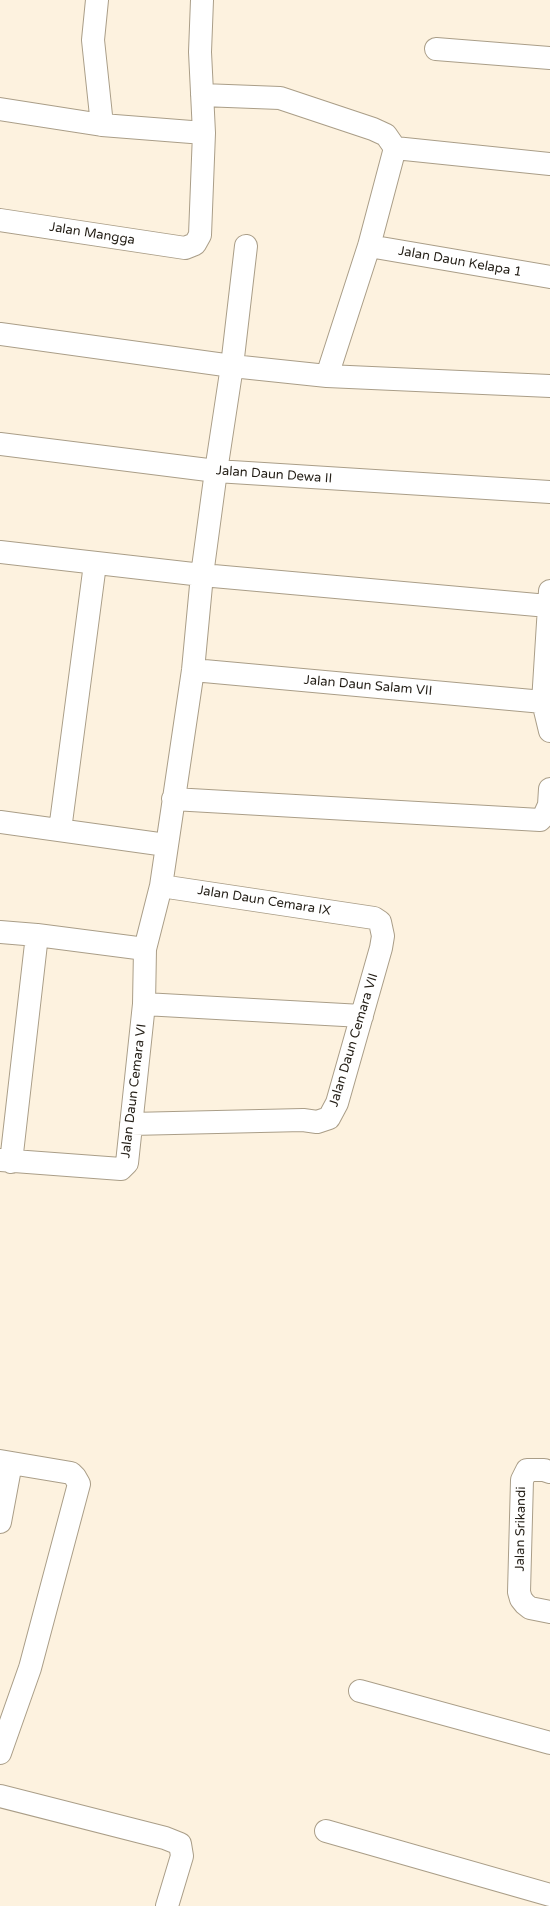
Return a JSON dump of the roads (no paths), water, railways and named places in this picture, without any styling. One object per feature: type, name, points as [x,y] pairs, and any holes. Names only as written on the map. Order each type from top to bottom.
[{"type":"street","points":[[98,0],[93,40],[102,125]]},
{"type":"street","points":[[0,109],[102,125],[204,133],[200,52],[201,6]]},
{"type":"street","points":[[436,49],[550,58]]},
{"type":"street","points":[[202,95],[280,98],[373,129],[386,136],[395,148],[550,164]]},
{"type":"street","name":"Jalan Mangga","points":[[0,220],[185,248],[195,244],[200,235],[204,133]]},
{"type":"street","points":[[327,376],[369,246],[395,148]]},
{"type":"street","name":"Jalan Daun Cemara VI","points":[[6,1161],[121,1169],[126,1163],[132,1124],[144,1004],[145,949],[161,886],[193,670],[202,575],[232,366],[246,246]]},
{"type":"street","name":"Jalan Daun Kelapa 1","points":[[369,246],[550,277]]},
{"type":"street","points":[[0,334],[232,366],[327,376],[550,386]]},
{"type":"street","name":"Jalan Daun Dewa II","points":[[0,444],[216,471],[550,492]]},
{"type":"street","points":[[0,552],[202,575],[549,598],[543,702],[550,731]]},
{"type":"street","points":[[60,830],[95,564]]},
{"type":"street","name":"Jalan Daun Salam VII","points":[[193,670],[543,702]]},
{"type":"street","points":[[173,799],[540,820],[544,816],[549,805],[550,789]]},
{"type":"street","points":[[0,822],[166,845]]},
{"type":"street","name":"Jalan Daun Cemara IX","points":[[161,886],[367,917]]},
{"type":"street","name":"Jalan Daun Cemara VII","points":[[132,1124],[303,1120],[317,1122],[329,1118],[337,1103],[381,948],[383,936],[380,922],[374,918],[367,917]]},
{"type":"street","points":[[0,932],[36,935],[145,949]]},
{"type":"street","points":[[6,1161],[36,935]]},
{"type":"street","points":[[144,1004],[362,1016]]},
{"type":"street","points":[[0,1522],[5,1462],[71,1473],[76,1477],[79,1484],[30,1668],[0,1753]]},
{"type":"street","name":"Jalan Srikandi","points":[[540,1610],[522,1602],[519,1596],[522,1480],[527,1470],[544,1470],[550,1472]]},
{"type":"street","points":[[360,1691],[550,1743]]},
{"type":"street","points":[[0,1796],[166,1838],[180,1844],[182,1856],[167,1906]]},
{"type":"street","points":[[326,1830],[550,1895]]}]
